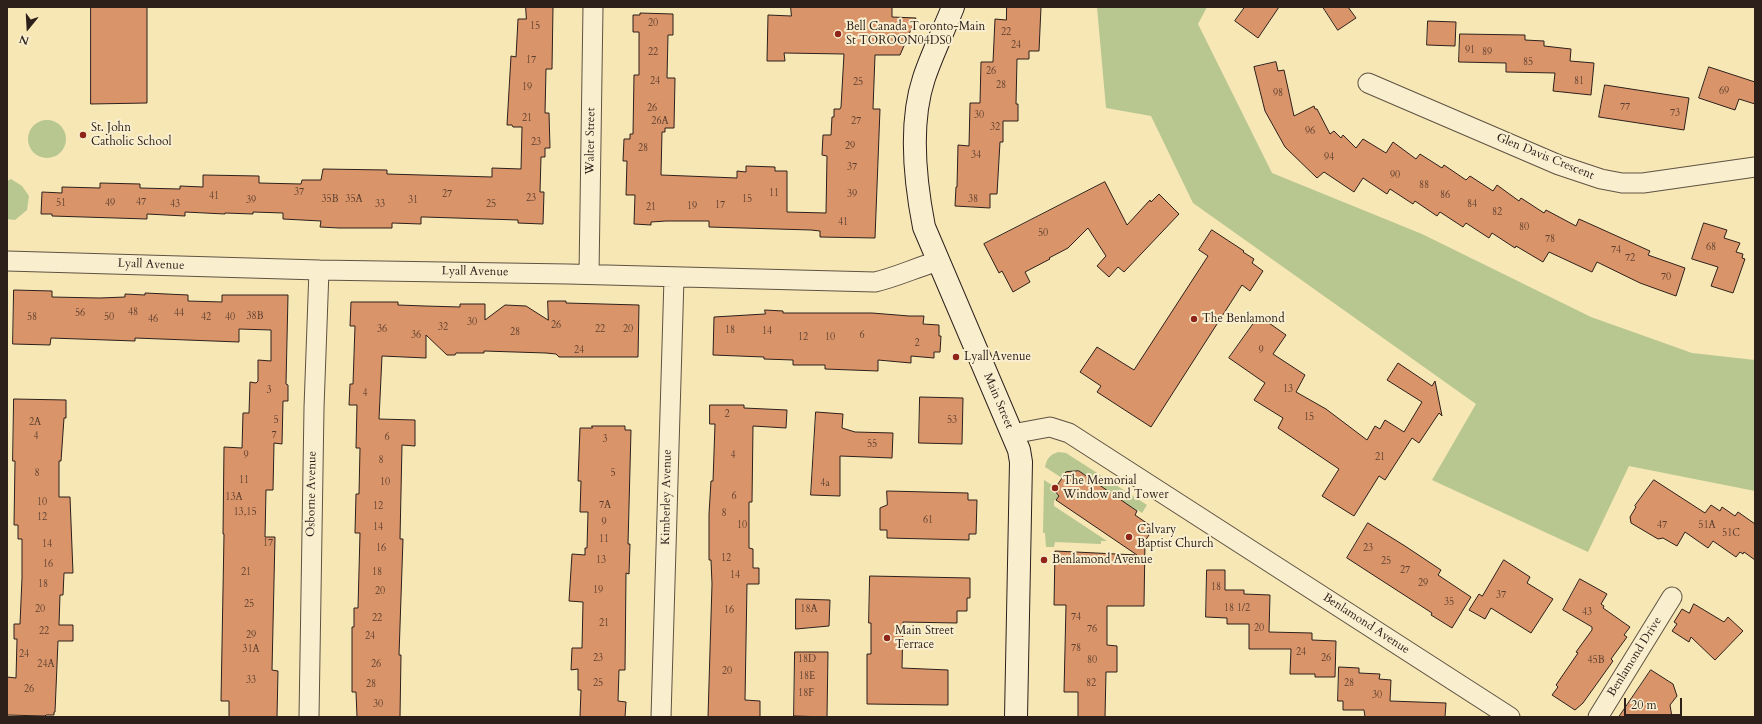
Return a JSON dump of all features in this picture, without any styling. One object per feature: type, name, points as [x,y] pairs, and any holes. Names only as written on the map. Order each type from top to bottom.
[{"type":"street","name":"Walter Street","points":[[589,274],[593,7]]},
{"type":"street","name":"Main Street","points":[[953,7],[924,78],[918,100],[916,125],[918,194],[924,227],[1019,450],[1021,462],[1016,717]]},
{"type":"street","name":"Glen Davis Crescent","points":[[1368,83],[1559,165],[1602,179],[1622,183],[1643,183],[1755,167]]},
{"type":"street","name":"Lyall Avenue","points":[[7,261],[319,270],[589,274],[674,278],[875,282],[894,278],[914,268],[939,261]]},
{"type":"street","name":"Osborne Avenue","points":[[308,717],[314,408],[319,270]]},
{"type":"street","name":"Kimberley Avenue","points":[[661,717],[674,278]]},
{"type":"street","name":"Benlamond Avenue","points":[[1012,434],[1050,427],[1069,433],[1510,717]]},
{"type":"street","name":"Benlamond Drive","points":[[1598,717],[1672,597]]},
{"type":"green space","points":[[1097,7],[1207,7],[1198,24],[1272,173],[1422,234],[1591,317],[1692,353],[1755,360],[1755,491],[1629,466],[1588,552],[1432,480],[1476,404],[1193,203],[1151,116],[1106,108]]},
{"type":"green space","points":[[43,120],[51,120],[61,125],[65,132],[65,146],[61,153],[51,158],[43,158],[33,153],[31,150],[28,143],[28,135],[33,125],[36,123]]},
{"type":"green space","points":[[11,179],[22,186],[29,196],[27,210],[15,220],[7,219],[7,181]]},
{"type":"green space","points":[[1058,452],[1066,453],[1147,505],[1142,513],[1079,471],[1074,471],[1062,478],[1045,467],[1049,457]]},
{"type":"green space","points":[[1044,480],[1052,485],[1050,489],[1059,496],[1054,501],[1054,506],[1107,541],[1101,541],[1101,544],[1055,542],[1054,547],[1046,547],[1045,533],[1043,533]]},
{"type":"building","points":[[91,7],[147,7],[147,103],[91,104]]},
{"type":"building","points":[[526,7],[553,7],[552,69],[546,69],[545,113],[549,113],[550,148],[545,148],[545,157],[541,157],[540,192],[544,192],[543,224],[518,223],[518,220],[421,217],[421,224],[392,223],[392,228],[339,228],[320,227],[321,221],[283,219],[283,213],[253,212],[253,214],[225,214],[185,212],[185,216],[147,214],[147,219],[52,216],[52,214],[41,214],[42,192],[62,193],[62,187],[100,188],[100,183],[140,184],[140,188],[180,189],[180,186],[203,187],[203,175],[259,176],[259,183],[301,184],[302,180],[321,180],[323,169],[387,170],[387,174],[492,177],[492,168],[521,169],[522,127],[507,125],[511,56],[516,57],[518,19],[526,19]]},
{"type":"building","points":[[791,7],[892,7],[892,17],[916,18],[900,55],[875,55],[873,109],[880,109],[875,238],[820,237],[820,231],[811,230],[709,227],[709,221],[666,221],[651,222],[651,225],[634,224],[635,195],[626,195],[627,161],[623,161],[624,139],[630,139],[630,134],[633,134],[634,75],[639,75],[639,32],[633,32],[633,15],[640,15],[640,13],[673,14],[673,35],[668,35],[667,78],[675,78],[674,128],[665,128],[665,132],[662,132],[661,175],[737,178],[737,171],[746,172],[746,166],[775,167],[775,171],[787,171],[787,212],[826,213],[827,156],[822,155],[823,135],[831,135],[834,109],[840,109],[841,107],[844,54],[784,53],[785,61],[767,61],[768,15],[791,16]]},
{"type":"building","points":[[1007,7],[1041,7],[1039,51],[1029,51],[1029,59],[1017,59],[1016,104],[1018,104],[1018,121],[1003,121],[1003,142],[1000,142],[997,194],[990,194],[990,208],[955,206],[958,145],[969,146],[970,103],[980,103],[981,62],[993,62],[995,19],[1006,20]]},
{"type":"building","points":[[1245,7],[1279,7],[1258,38],[1235,21]]},
{"type":"building","points":[[1323,7],[1348,7],[1356,18],[1338,30]]},
{"type":"building","points":[[1428,21],[1456,22],[1455,46],[1427,45]]},
{"type":"building","points":[[1460,34],[1525,35],[1525,40],[1544,41],[1544,46],[1571,49],[1570,61],[1594,63],[1591,95],[1553,91],[1555,73],[1506,72],[1506,63],[1459,62]]},
{"type":"building","points":[[1276,62],[1278,71],[1284,70],[1294,116],[1314,106],[1330,134],[1334,131],[1341,138],[1343,135],[1356,148],[1363,139],[1386,153],[1393,142],[1416,159],[1420,154],[1442,168],[1444,165],[1466,180],[1470,176],[1493,191],[1497,185],[1519,201],[1521,198],[1544,213],[1546,210],[1576,226],[1579,219],[1650,251],[1648,255],[1685,268],[1676,296],[1640,283],[1597,262],[1592,272],[1549,252],[1543,262],[1516,246],[1515,248],[1492,233],[1489,238],[1466,223],[1463,227],[1440,212],[1437,216],[1415,201],[1413,204],[1390,189],[1387,194],[1363,178],[1354,192],[1324,172],[1317,178],[1285,147],[1265,111],[1254,67]]},
{"type":"building","points":[[1709,67],[1755,82],[1755,104],[1739,99],[1735,110],[1699,98]]},
{"type":"building","points":[[1605,85],[1689,98],[1684,130],[1599,117]]},
{"type":"building","points":[[1105,182],[1127,225],[1150,200],[1151,202],[1159,194],[1179,214],[1124,272],[1118,267],[1109,277],[1097,266],[1106,256],[1088,228],[1068,248],[1025,272],[1030,282],[1013,292],[1002,271],[999,273],[984,244]]},
{"type":"building","points":[[1704,223],[1727,230],[1724,238],[1740,243],[1736,252],[1743,254],[1742,258],[1745,259],[1733,293],[1711,286],[1718,267],[1692,259]]},
{"type":"building","name":"The Benlamond","points":[[1212,230],[1254,259],[1252,263],[1263,271],[1250,291],[1242,285],[1151,427],[1097,392],[1101,386],[1080,372],[1097,347],[1134,370],[1208,256],[1199,250]]},
{"type":"building","points":[[14,290],[52,291],[52,297],[125,297],[125,294],[145,295],[145,293],[188,295],[188,301],[222,302],[222,295],[288,295],[286,384],[288,385],[288,401],[283,401],[282,444],[274,443],[273,490],[266,490],[265,537],[275,537],[272,670],[278,671],[277,717],[229,717],[229,701],[221,701],[224,447],[242,448],[243,413],[249,413],[250,382],[256,383],[258,381],[258,360],[271,361],[271,330],[239,329],[239,342],[135,338],[135,341],[51,338],[50,345],[13,344]]},
{"type":"building","points":[[548,301],[566,301],[566,303],[639,305],[638,357],[559,357],[556,354],[546,353],[484,351],[484,353],[456,353],[455,355],[447,355],[426,335],[426,358],[382,356],[379,419],[415,420],[415,446],[402,445],[400,539],[403,539],[399,655],[401,655],[400,717],[357,717],[356,692],[352,692],[352,627],[354,627],[354,608],[358,608],[360,533],[355,533],[356,494],[359,494],[360,448],[356,448],[357,405],[349,405],[350,384],[353,384],[355,326],[350,326],[351,302],[398,302],[398,305],[460,307],[460,304],[485,304],[485,320],[505,305],[526,306],[548,320]]},
{"type":"building","points":[[765,310],[783,311],[783,313],[872,313],[924,316],[923,324],[939,325],[939,336],[941,336],[940,352],[934,352],[934,358],[911,356],[911,363],[878,360],[878,371],[825,369],[825,365],[793,365],[793,360],[713,355],[714,317],[765,314]]},
{"type":"building","points":[[1259,316],[1286,335],[1273,354],[1305,375],[1296,392],[1326,409],[1367,440],[1375,426],[1380,429],[1385,420],[1404,432],[1422,402],[1387,380],[1398,363],[1432,386],[1435,381],[1442,416],[1439,413],[1419,443],[1412,438],[1385,480],[1379,476],[1354,516],[1322,496],[1339,469],[1278,428],[1283,418],[1254,400],[1265,383],[1229,358]]},
{"type":"building","points":[[920,397],[963,398],[962,444],[919,443]]},
{"type":"building","points":[[14,399],[66,400],[66,418],[64,418],[61,461],[59,461],[59,497],[70,497],[73,573],[64,573],[63,595],[60,595],[59,625],[73,625],[73,641],[58,641],[54,715],[7,715],[7,677],[16,678],[17,639],[14,639],[14,624],[20,624],[22,578],[22,539],[18,539],[18,525],[14,525]]},
{"type":"building","points":[[710,405],[744,405],[744,408],[787,410],[786,428],[753,426],[752,502],[749,502],[749,548],[753,549],[753,568],[759,568],[759,584],[747,584],[745,700],[760,701],[760,717],[708,717],[712,584],[711,560],[709,560],[709,514],[711,481],[713,481],[715,424],[710,424]]},
{"type":"building","points":[[816,412],[843,414],[842,428],[855,432],[893,433],[892,458],[840,456],[840,496],[811,495]]},
{"type":"building","points":[[592,426],[625,426],[625,430],[631,430],[628,544],[630,544],[629,574],[626,573],[625,670],[619,670],[618,701],[626,702],[625,717],[580,717],[581,690],[578,690],[578,669],[571,670],[572,648],[582,648],[583,602],[569,601],[572,554],[585,555],[585,548],[587,548],[588,512],[580,512],[581,481],[578,481],[580,428],[592,428]]},
{"type":"building","name":"Calvary Baptist Church","points":[[1079,471],[1137,511],[1135,515],[1151,526],[1146,533],[1149,535],[1145,541],[1144,606],[1107,606],[1107,645],[1117,646],[1117,672],[1106,672],[1105,717],[1078,717],[1078,692],[1064,692],[1066,605],[1054,605],[1055,551],[1137,555],[1056,500],[1059,496],[1054,490],[1066,472]]},
{"type":"building","points":[[1654,480],[1705,513],[1711,505],[1720,511],[1722,507],[1735,516],[1738,512],[1755,524],[1755,560],[1744,552],[1743,554],[1740,552],[1736,557],[1713,541],[1708,548],[1685,532],[1677,546],[1663,538],[1658,539],[1631,523],[1630,517],[1636,507],[1635,506]]},
{"type":"building","points":[[887,491],[968,493],[968,500],[977,500],[976,534],[969,534],[969,540],[887,538],[887,530],[880,530],[880,508],[887,505]]},
{"type":"building","points":[[1368,523],[1441,570],[1438,575],[1471,597],[1452,628],[1431,615],[1432,613],[1347,558]]},
{"type":"building","points":[[1504,560],[1530,577],[1527,583],[1553,599],[1531,633],[1491,608],[1485,619],[1469,610],[1479,594],[1482,596]]},
{"type":"building","points":[[1207,570],[1225,570],[1225,590],[1244,590],[1244,594],[1270,595],[1269,632],[1312,633],[1312,640],[1336,641],[1335,677],[1315,677],[1315,674],[1290,674],[1291,649],[1249,649],[1249,624],[1227,624],[1227,618],[1206,617]]},
{"type":"building","name":"Main Street Terrace","points":[[870,576],[970,578],[970,598],[967,598],[967,611],[957,611],[957,623],[903,622],[902,668],[948,670],[948,705],[867,704],[867,654],[871,654],[871,623],[869,623]]},
{"type":"building","points":[[1580,579],[1607,594],[1601,604],[1604,606],[1603,608],[1630,627],[1624,635],[1627,637],[1611,659],[1613,661],[1583,703],[1575,710],[1552,695],[1558,687],[1556,685],[1578,653],[1576,652],[1592,630],[1592,627],[1563,610]]},
{"type":"building","points":[[796,599],[830,600],[829,626],[796,629]]},
{"type":"building","points":[[1694,604],[1724,622],[1728,617],[1743,631],[1715,660],[1691,637],[1689,642],[1672,631],[1677,624],[1674,622],[1682,609],[1689,613]]},
{"type":"building","points":[[795,652],[828,652],[827,717],[794,716]]},
{"type":"building","points":[[1339,667],[1359,668],[1359,673],[1380,674],[1379,679],[1391,680],[1390,701],[1446,703],[1445,717],[1365,717],[1364,710],[1343,710],[1343,701],[1338,701]]},
{"type":"building","points":[[1651,670],[1673,684],[1677,696],[1670,705],[1672,717],[1619,717]]},
{"type":"place","name":"Bell Canada Toronto-Main St TOROON04DS0","points":[[838,34]]},
{"type":"place","name":"St. John Catholic School","points":[[83,135]]},
{"type":"place","name":"The Benlamond","points":[[1194,319]]},
{"type":"place","name":"Lyall Avenue","points":[[956,357]]},
{"type":"place","name":"The Memorial Window and Tower","points":[[1055,488]]},
{"type":"place","name":"Calvary Baptist Church","points":[[1129,537]]},
{"type":"place","name":"Benlamond Avenue","points":[[1044,560]]},
{"type":"place","name":"Main Street Terrace","points":[[887,638]]}]
